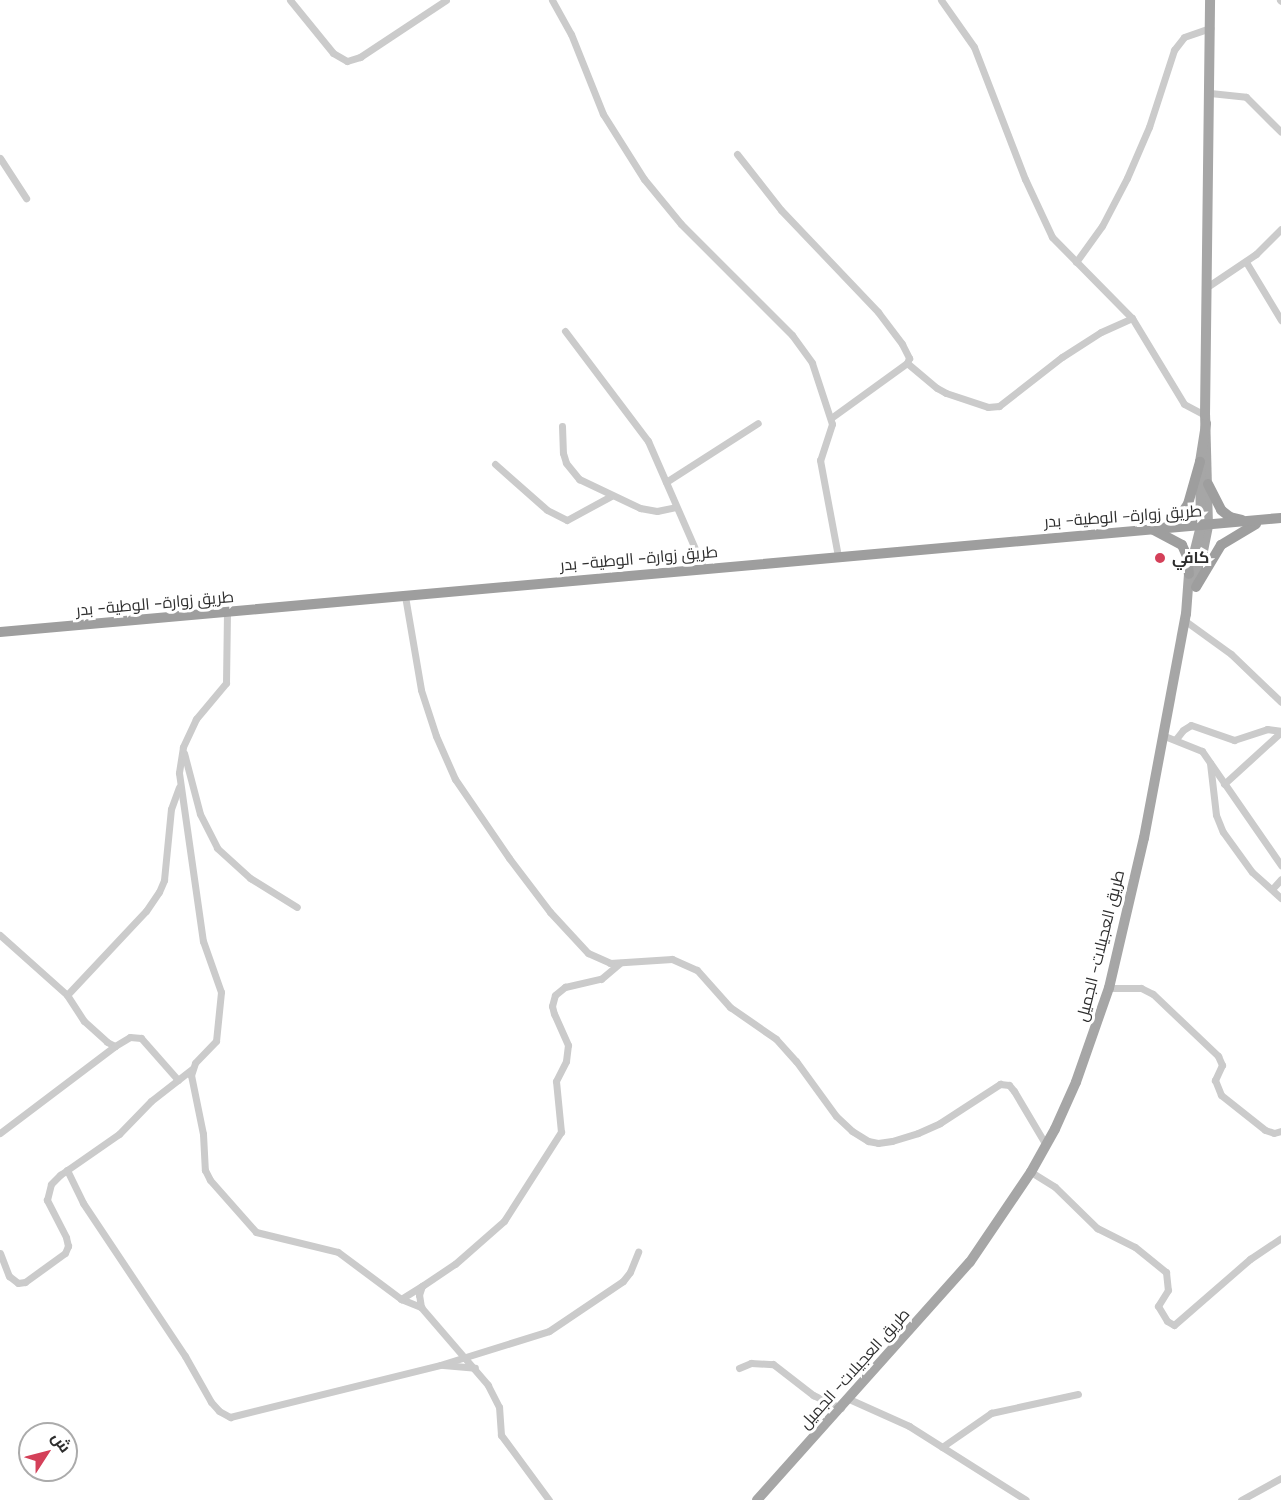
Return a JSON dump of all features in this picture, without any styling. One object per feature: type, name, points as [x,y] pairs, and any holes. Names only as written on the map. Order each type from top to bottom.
[{"type":"highway","points":[[1165,528],[1180,516],[1188,504],[1200,462]]},
{"type":"highway","points":[[1208,484],[1214,500],[1225,513],[1236,519],[1257,521]]},
{"type":"highway","name":"طريق زوارة- الوطية- بدر","points":[[0,632],[1281,518]]},
{"type":"highway","points":[[1196,587],[1221,545],[1257,521]]},
{"type":"highway","points":[[1152,529],[1182,544],[1187,556],[1189,574]]},
{"type":"main road","points":[[1185,617],[1196,587],[1208,484],[1205,419],[1210,0]]},
{"type":"main road","points":[[1185,617],[1189,574],[1204,526],[1200,462],[1205,419]]},
{"type":"main road","name":"طريق العجيلات- الجميل","points":[[757,1500],[970,1262],[1031,1172],[1046,1145],[1088,1053],[1109,988],[1144,838],[1185,617]]},
{"type":"street","points":[[290,0],[333,53],[347,61],[360,57],[446,0]]},
{"type":"street","points":[[552,0],[571,34],[593,93],[632,162],[674,217],[808,354],[831,418],[832,431],[820,460],[838,556]]},
{"type":"street","points":[[940,0],[974,47],[1018,163],[1052,237],[1132,318],[1178,398],[1205,419]]},
{"type":"street","points":[[1076,262],[1102,226],[1123,187],[1149,126],[1174,50],[1184,37],[1210,28]]},
{"type":"street","points":[[1210,93],[1245,97],[1281,132]]},
{"type":"street","points":[[737,154],[781,210],[878,312],[909,358],[908,363],[831,418]]},
{"type":"street","points":[[0,159],[26,198]]},
{"type":"street","points":[[1207,287],[1246,262],[1281,229]]},
{"type":"street","points":[[1246,262],[1281,320]]},
{"type":"street","points":[[908,363],[937,388],[988,407],[999,406],[1062,357],[1101,333],[1132,318]]},
{"type":"street","points":[[565,331],[580,354],[639,426],[704,569]]},
{"type":"street","points":[[666,482],[758,423]]},
{"type":"street","points":[[562,426],[563,453],[570,471],[588,485],[649,511],[676,507]]},
{"type":"street","points":[[495,464],[547,510],[567,520],[611,496]]},
{"type":"street","points":[[405,596],[421,690],[446,760],[466,799],[566,930],[596,958],[620,963],[672,958],[697,969],[730,1007],[780,1043],[836,1116],[852,1131],[868,1141],[878,1143],[892,1141],[918,1133],[940,1123],[1000,1084],[1009,1085],[1014,1091],[1046,1145]]},
{"type":"street","points":[[67,995],[139,919],[159,892],[164,880],[171,809],[179,785],[183,747],[196,719],[226,682],[227,612]]},
{"type":"street","points":[[1185,617],[1231,654],[1281,702]]},
{"type":"street","points":[[1176,739],[1183,730],[1191,725],[1234,740],[1267,729],[1281,731]]},
{"type":"street","points":[[1224,784],[1281,731]]},
{"type":"street","points":[[1162,735],[1198,748],[1210,760],[1224,784],[1281,865]]},
{"type":"street","points":[[183,747],[200,814],[217,848],[250,878],[297,907]]},
{"type":"street","points":[[1210,760],[1216,815],[1223,832],[1252,872],[1273,888],[1281,898]]},
{"type":"street","points":[[0,1253],[9,1276],[18,1283],[25,1282],[65,1253],[68,1246],[66,1237],[47,1200],[51,1184],[67,1170],[119,1134],[151,1101],[192,1069],[216,1041],[221,992],[205,950],[179,785]]},
{"type":"street","points":[[1273,888],[1281,879]]},
{"type":"street","points":[[0,935],[67,995],[84,1021],[115,1047]]},
{"type":"street","points":[[401,1299],[455,1264],[504,1221],[561,1132],[556,1081],[566,1061],[568,1045],[554,1014],[552,1006],[555,995],[565,987],[601,979],[620,963]]},
{"type":"street","points":[[1109,988],[1141,988],[1154,994],[1218,1056],[1222,1065],[1215,1080],[1221,1095],[1265,1130],[1274,1133],[1281,1131]]},
{"type":"street","points":[[0,1133],[130,1037],[141,1038],[178,1080]]},
{"type":"street","points":[[192,1069],[192,1084],[203,1134],[204,1170],[210,1180],[250,1226],[262,1236],[338,1252],[401,1299],[421,1307],[474,1368],[496,1400],[501,1435],[549,1500]]},
{"type":"street","points":[[67,1170],[83,1203],[128,1274],[185,1356],[211,1401],[224,1415],[239,1415],[440,1365],[542,1334],[562,1324],[623,1281],[630,1272],[638,1252]]},
{"type":"street","points":[[1031,1172],[1069,1199],[1097,1228],[1135,1247],[1166,1272],[1168,1290],[1158,1306],[1167,1321],[1174,1324],[1250,1259],[1281,1238]]},
{"type":"street","points":[[421,1307],[422,1286]]},
{"type":"street","points":[[739,1368],[751,1363],[773,1364],[813,1395],[841,1408]]},
{"type":"street","points":[[440,1365],[474,1368]]},
{"type":"street","points":[[942,1446],[991,1413],[1078,1394]]},
{"type":"street","points":[[849,1399],[909,1426],[1026,1500]]},
{"type":"street","points":[[1241,1500],[1281,1478]]},
{"type":"place","name":"كافي","points":[[1160,558]]}]
